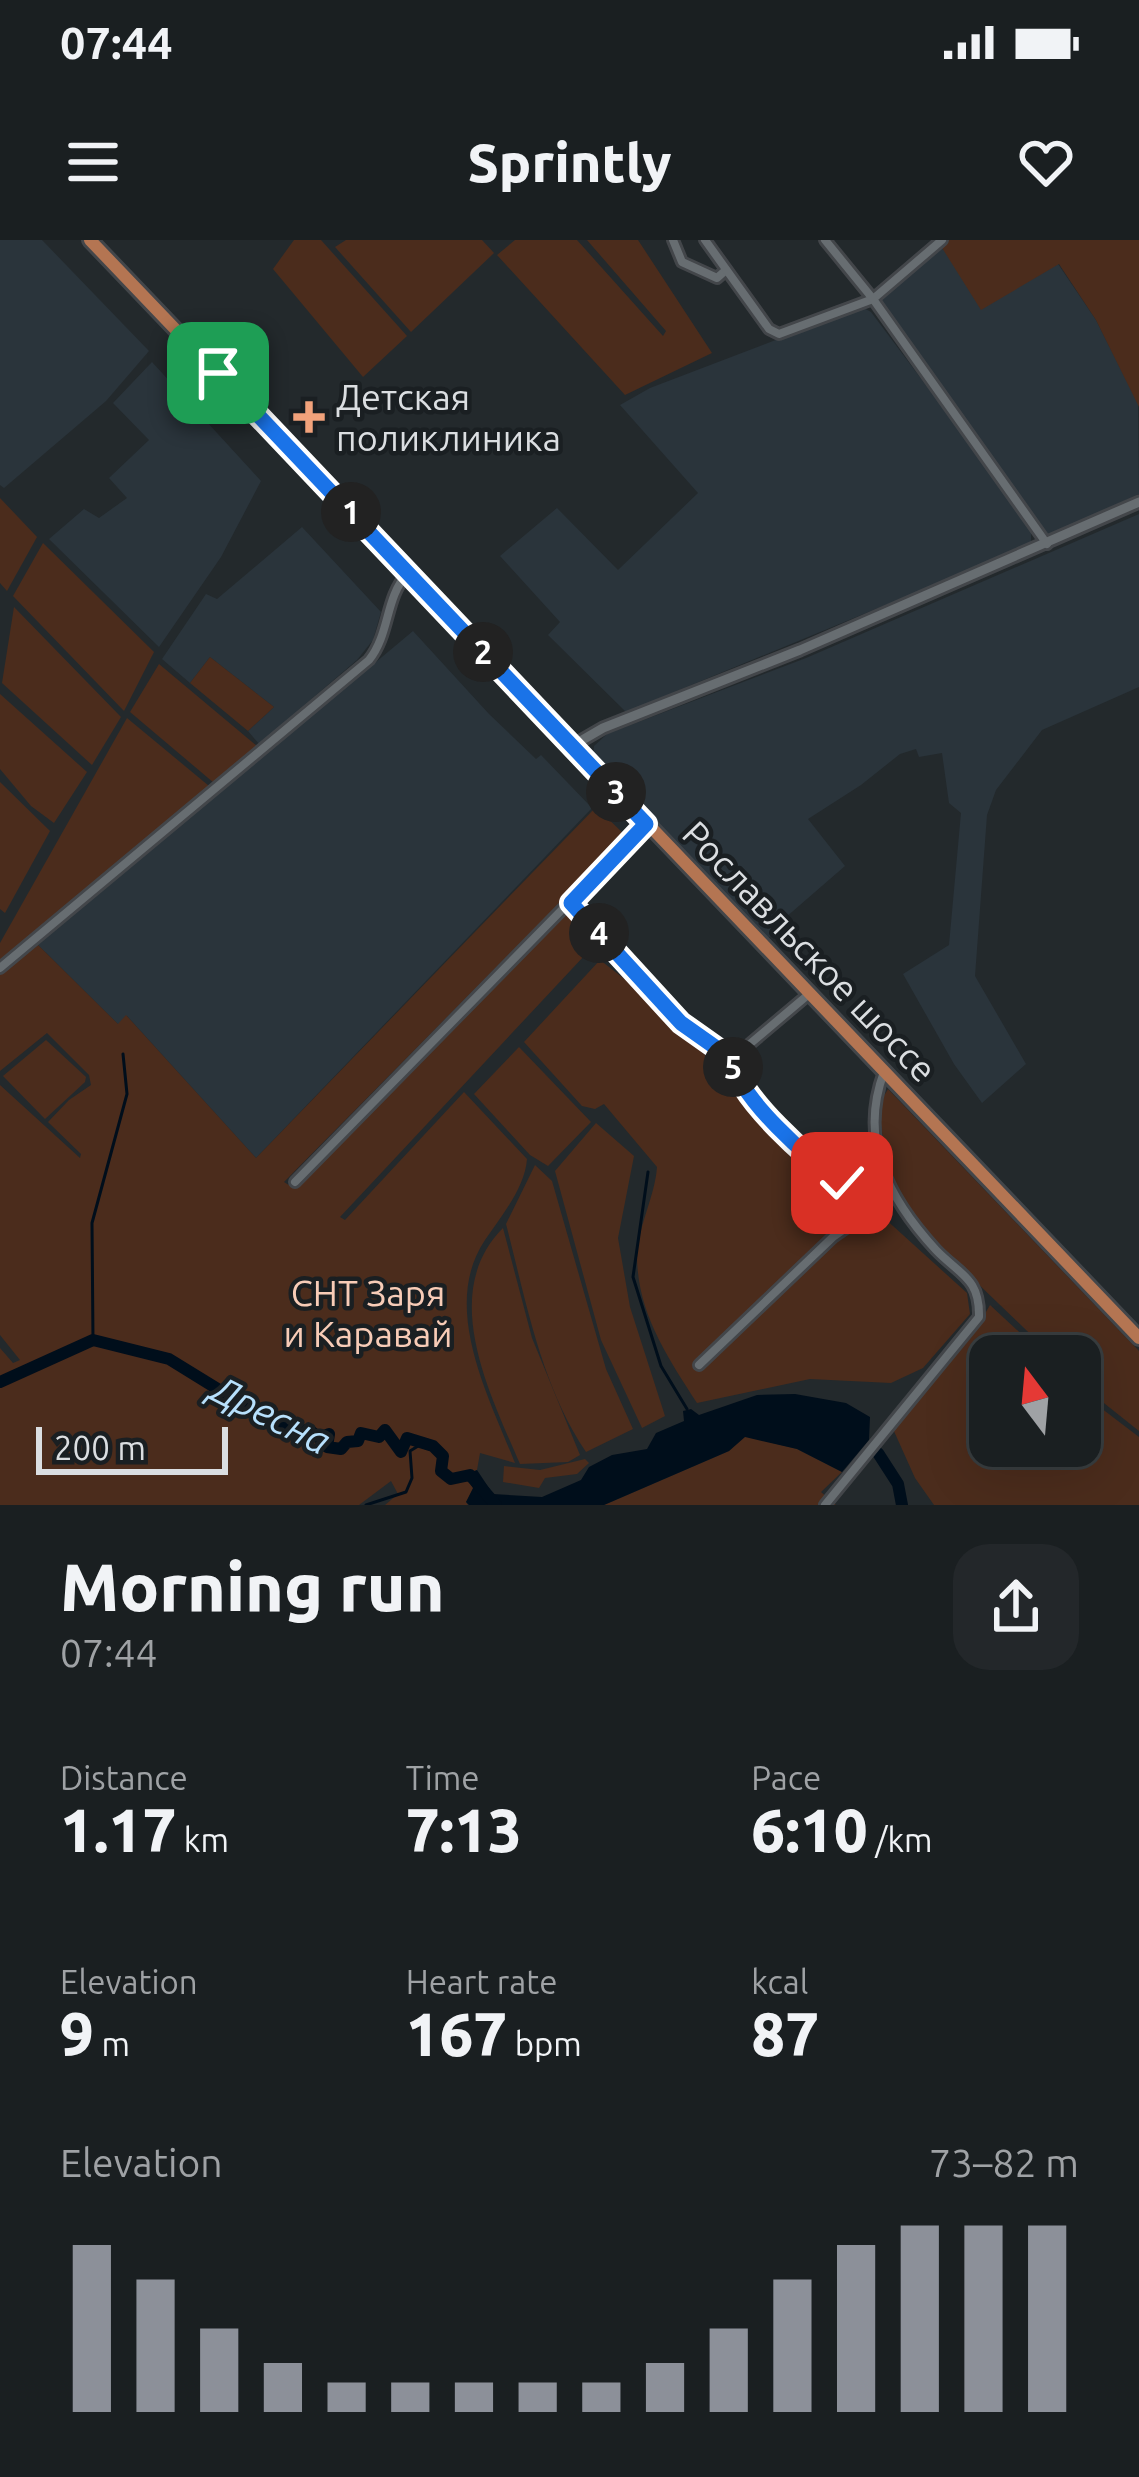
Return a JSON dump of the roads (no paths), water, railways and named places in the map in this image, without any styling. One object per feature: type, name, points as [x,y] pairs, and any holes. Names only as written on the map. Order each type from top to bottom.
[{"type":"main road","name":"Рославльское шоссе","points":[[90,240],[1139,1338]]},
{"type":"street","points":[[673,240],[682,262],[717,278],[726,270]]},
{"type":"street","points":[[705,240],[769,329],[779,334],[873,299],[942,240]]},
{"type":"street","points":[[825,240],[873,299],[1048,544]]},
{"type":"street","points":[[572,746],[603,728],[800,650],[1139,502]]},
{"type":"street","points":[[0,968],[368,660],[382,641],[397,585],[408,573]]},
{"type":"street","points":[[295,1182],[646,824]]},
{"type":"street","points":[[571,903],[681,1023],[732,1059],[734,1073],[744,1086],[812,1162],[874,1209]]},
{"type":"street","points":[[732,1059],[809,994]]},
{"type":"street","points":[[825,1505],[979,1317],[979,1295],[970,1281],[938,1252],[892,1196],[874,1119],[874,1101],[885,1071]]},
{"type":"street","points":[[698,1365],[832,1237],[892,1196]]},
{"type":"water","points":[[795,1394],[846,1403],[870,1417],[869,1440],[842,1472],[797,1449],[745,1437],[729,1451],[604,1505],[466,1502],[473,1488],[465,1475],[477,1470],[493,1494],[542,1497],[581,1480],[589,1467],[612,1455],[647,1449],[656,1433],[684,1421],[683,1411],[691,1409],[699,1415],[757,1395]]},
{"type":"waterway","points":[[93,1340],[92,1223],[127,1094],[123,1054]]},
{"type":"waterway","points":[[648,1172],[633,1277],[661,1366],[687,1409]]},
{"type":"waterway","name":"Дресна","points":[[0,1382],[93,1340],[169,1359],[276,1425],[312,1432],[319,1438],[329,1434],[327,1447],[341,1449],[347,1442],[358,1441],[361,1433],[379,1437],[385,1430],[401,1452],[407,1438],[433,1446],[443,1456],[441,1471],[451,1479],[470,1475],[496,1505]]},
{"type":"waterway","points":[[366,1505],[406,1492],[412,1478],[410,1451],[423,1443]]},
{"type":"waterway","name":"Дресна","points":[[878,1453],[898,1484],[902,1505]]},
{"type":"place","name":"Детская поликлиника","points":[[309,417]]},
{"type":"park label","name":"СНТ Заря и Каравай","points":[[368,1312]]}]
